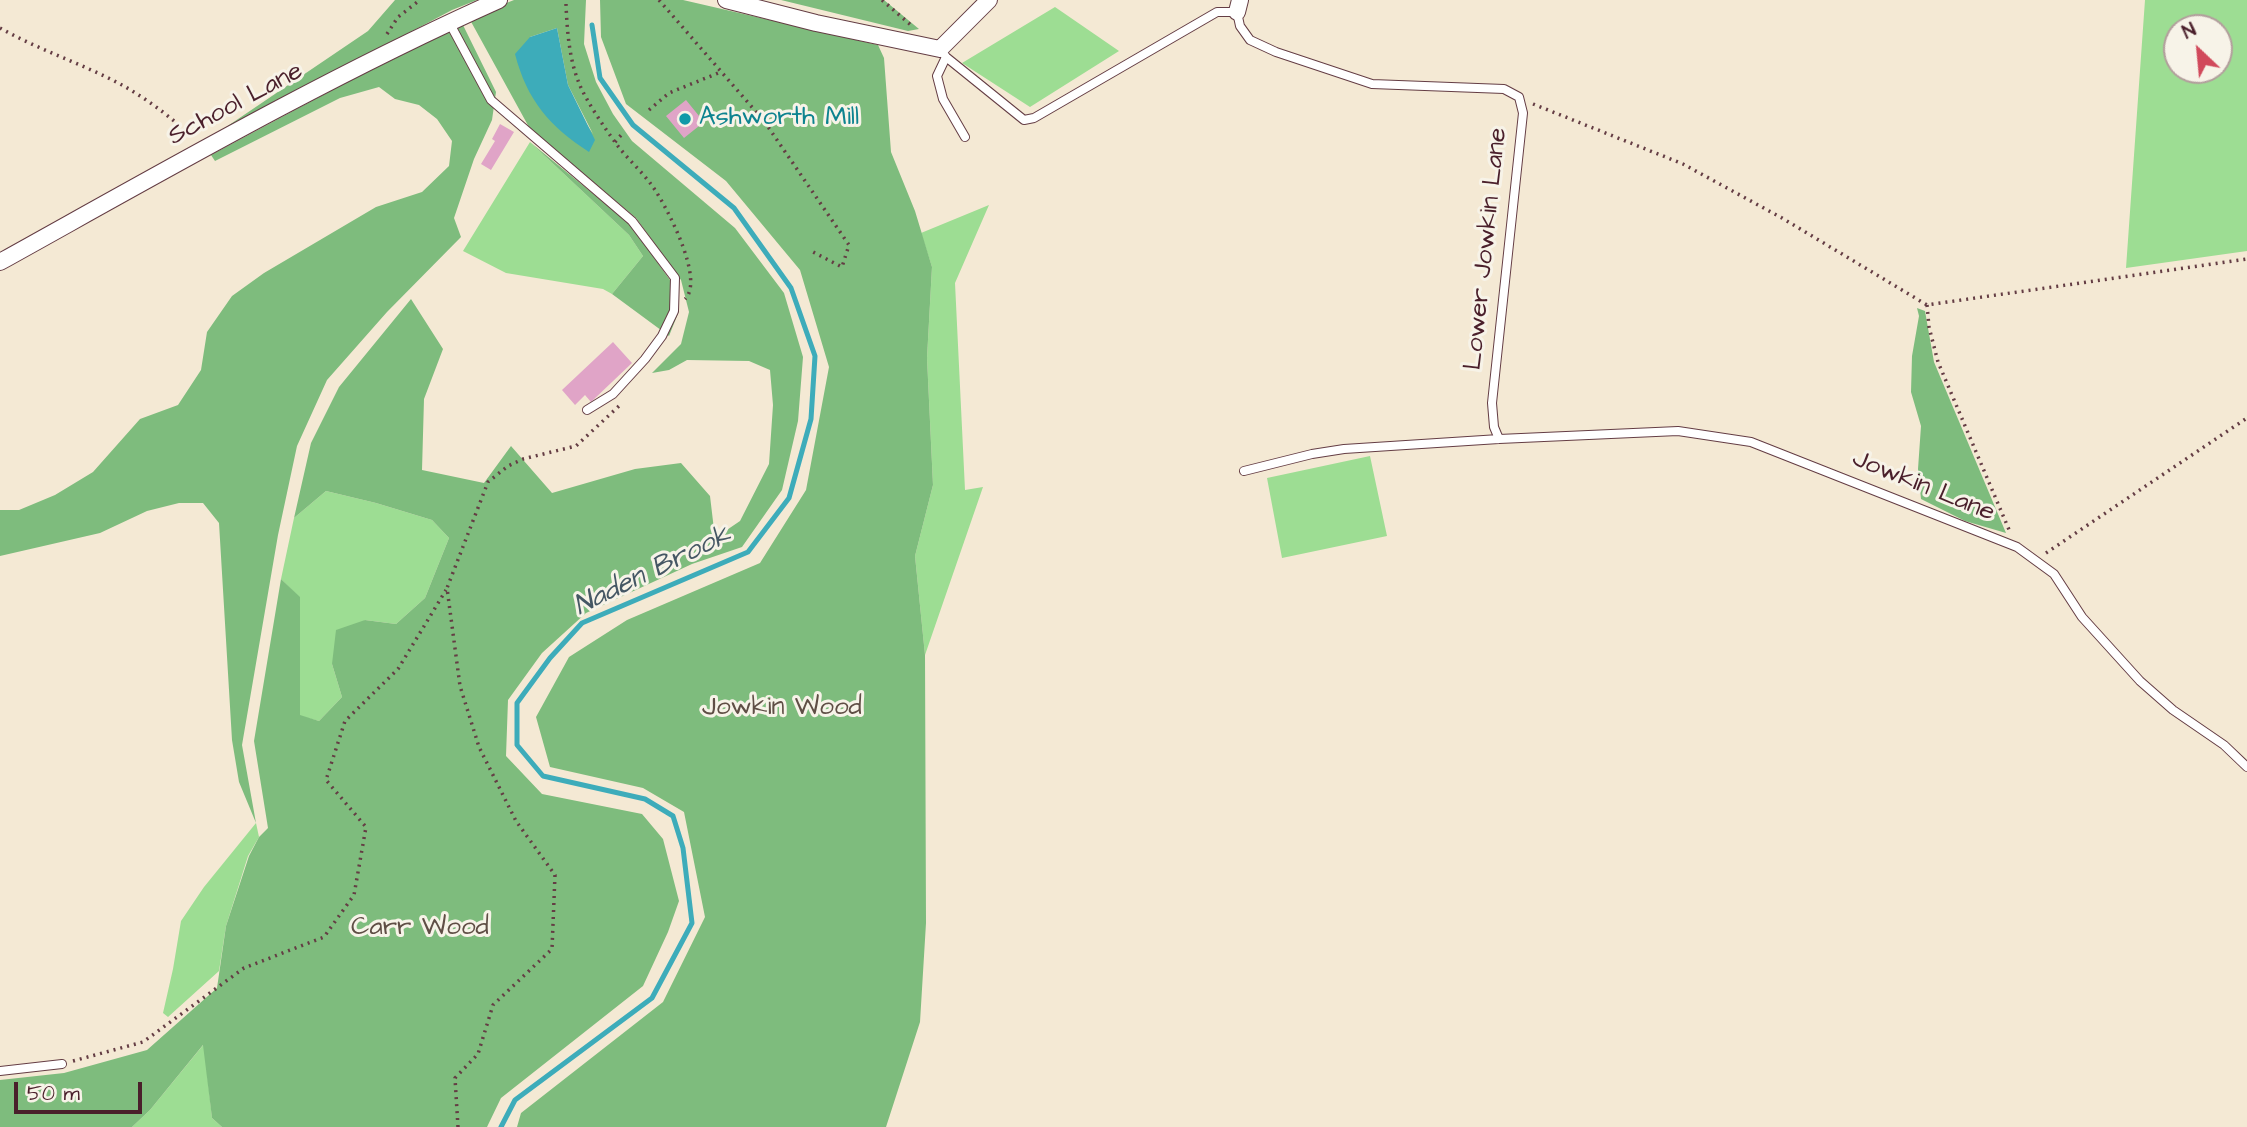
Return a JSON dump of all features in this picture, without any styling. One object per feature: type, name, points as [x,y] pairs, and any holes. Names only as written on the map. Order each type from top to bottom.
[{"type":"street","name":"School Lane","points":[[0,262],[201,150],[449,22],[499,0]]},
{"type":"street","points":[[726,0],[943,53],[989,0]]},
{"type":"lane","name":"Lower Jowkin Lane","points":[[943,53],[1024,120],[1029,120],[1217,12],[1238,6],[1240,26],[1250,40],[1276,52],[1372,84],[1504,89],[1519,97],[1523,113],[1492,403],[1494,427],[1499,439]]},
{"type":"lane","points":[[449,22],[491,100],[632,221],[675,278],[674,311],[662,336],[613,394],[587,410]]},
{"type":"lane","points":[[943,53],[937,76],[943,99],[965,137]]},
{"type":"lane","name":"Jowkin Lane","points":[[1244,471],[1312,454],[1345,449],[1499,439],[1678,431],[1751,442],[2017,547],[2054,574],[2082,617],[2140,681],[2173,710],[2224,745],[2247,767]]},
{"type":"lane","points":[[0,1071],[62,1064]]},
{"type":"path","points":[[385,36],[398,18],[420,0]]},
{"type":"path","points":[[659,0],[764,121],[849,244],[842,267],[813,252]]},
{"type":"path","points":[[566,4],[567,32],[579,82],[615,142],[653,187],[680,240],[692,274],[690,295],[674,311]]},
{"type":"path","points":[[0,28],[124,86],[174,120],[195,140],[201,150]]},
{"type":"path","points":[[649,110],[669,93],[722,72]]},
{"type":"path","points":[[1519,97],[1683,164],[1782,218],[1927,305],[2247,258]]},
{"type":"path","points":[[615,142],[622,134]]},
{"type":"path","points":[[1927,305],[1929,327],[1938,362],[2017,547]]},
{"type":"path","points":[[62,1064],[143,1042],[243,968],[324,937],[354,895],[366,827],[326,780],[345,721],[398,669],[447,588],[488,482],[508,466],[523,459],[576,446],[621,405]]},
{"type":"path","points":[[2036,560],[2247,418]]},
{"type":"path","points":[[447,588],[460,686],[479,747],[516,821],[555,875],[552,949],[493,1005],[478,1054],[456,1078],[458,1127]]},
{"type":"green space","points":[[395,0],[477,0],[452,10],[207,140],[368,31]]},
{"type":"green space","name":"Carr Wood","points":[[514,0],[586,0],[584,44],[596,82],[613,114],[632,141],[735,228],[784,293],[803,357],[798,421],[782,490],[742,547],[692,564],[586,613],[542,653],[508,700],[506,756],[542,794],[642,814],[663,839],[679,901],[668,932],[643,986],[501,1098],[487,1127],[222,1127],[212,1118],[203,1045],[150,1110],[132,1127],[0,1127],[0,1080],[64,1073],[147,1050],[217,988],[226,926],[249,856],[259,837],[268,828],[254,741],[281,579],[300,597],[300,715],[319,721],[342,697],[332,664],[336,630],[365,620],[396,624],[425,598],[449,538],[432,520],[326,491],[294,518],[311,443],[339,387],[411,299],[443,349],[424,399],[422,470],[484,483],[511,446],[552,493],[635,469],[681,463],[710,496],[715,538],[740,521],[769,464],[773,405],[770,370],[749,361],[687,360],[669,370],[652,373],[681,344],[689,312],[681,280],[636,218],[530,129],[469,18]],"holes":[[[557,28],[568,85],[593,134],[530,37]]]},
{"type":"green space","name":"Jowkin Wood","points":[[600,0],[683,0],[878,45],[884,58],[891,152],[915,211],[932,267],[927,358],[933,485],[915,556],[925,655],[926,923],[920,1022],[886,1127],[517,1127],[521,1113],[663,1002],[705,917],[684,812],[643,788],[550,767],[536,717],[569,657],[627,620],[760,563],[806,490],[829,367],[800,270],[726,181],[626,104],[601,37]]},
{"type":"green space","points":[[781,0],[884,0],[919,29],[908,31]]},
{"type":"green space","points":[[2145,0],[2247,0],[2247,251],[2126,268]]},
{"type":"green space","points":[[1055,7],[1119,51],[1030,107],[962,63]]},
{"type":"green space","points":[[461,21],[496,92],[492,120],[474,159],[454,218],[461,237],[387,312],[327,380],[297,446],[278,535],[242,745],[256,823],[239,782],[232,740],[219,523],[203,503],[179,503],[147,511],[100,533],[0,556],[0,510],[19,510],[55,495],[93,472],[140,419],[178,405],[201,370],[207,332],[232,296],[264,273],[376,207],[422,192],[449,166],[452,141],[437,119],[419,105],[395,99],[379,87],[340,98],[215,161],[211,155]]},
{"type":"green space","points":[[530,142],[629,235],[643,256],[612,294],[603,289],[506,273],[463,251]]},
{"type":"green space","points":[[530,142],[630,224],[670,280],[679,311],[669,336],[612,294],[643,256],[629,235]]},
{"type":"green space","points":[[989,205],[955,283],[965,490],[983,487],[925,655],[915,556],[933,485],[927,358],[932,267],[921,233]]},
{"type":"green space","points":[[1917,308],[1925,311],[1934,362],[2006,533],[1965,521],[1921,499],[1918,469],[1921,426],[1911,392],[1912,356],[1919,316]]},
{"type":"green space","points":[[1370,456],[1387,536],[1282,558],[1267,478]]},
{"type":"green space","points":[[326,491],[432,520],[449,538],[425,598],[396,624],[365,620],[332,664],[342,697],[319,721],[300,716],[300,598],[281,579],[294,518]]},
{"type":"green space","points":[[256,823],[259,837],[248,856],[226,926],[219,971],[168,1017],[163,1013],[181,921],[204,887]]},
{"type":"green space","points":[[204,1044],[212,1118],[222,1127],[132,1127],[150,1110]]},
{"type":"water","points":[[557,28],[568,85],[595,140],[589,152],[551,122],[526,85],[515,54],[530,37]]},
{"type":"building","name":"Ashworth Mill","points":[[686,100],[704,122],[684,138],[666,116]]},
{"type":"building","points":[[500,124],[514,132],[491,170],[481,164],[495,141],[492,139]]},
{"type":"building","points":[[613,342],[632,363],[591,402],[585,395],[575,405],[562,390]]},
{"type":"waterway","name":"Naden Brook","points":[[501,1127],[515,1100],[652,998],[692,923],[683,848],[673,816],[645,799],[543,776],[517,745],[517,703],[550,658],[582,623],[748,552],[789,498],[811,419],[815,356],[791,288],[734,208],[633,125],[600,78],[592,25]]},
{"type":"place","name":"Ashworth Mill","points":[[685,119]]}]
